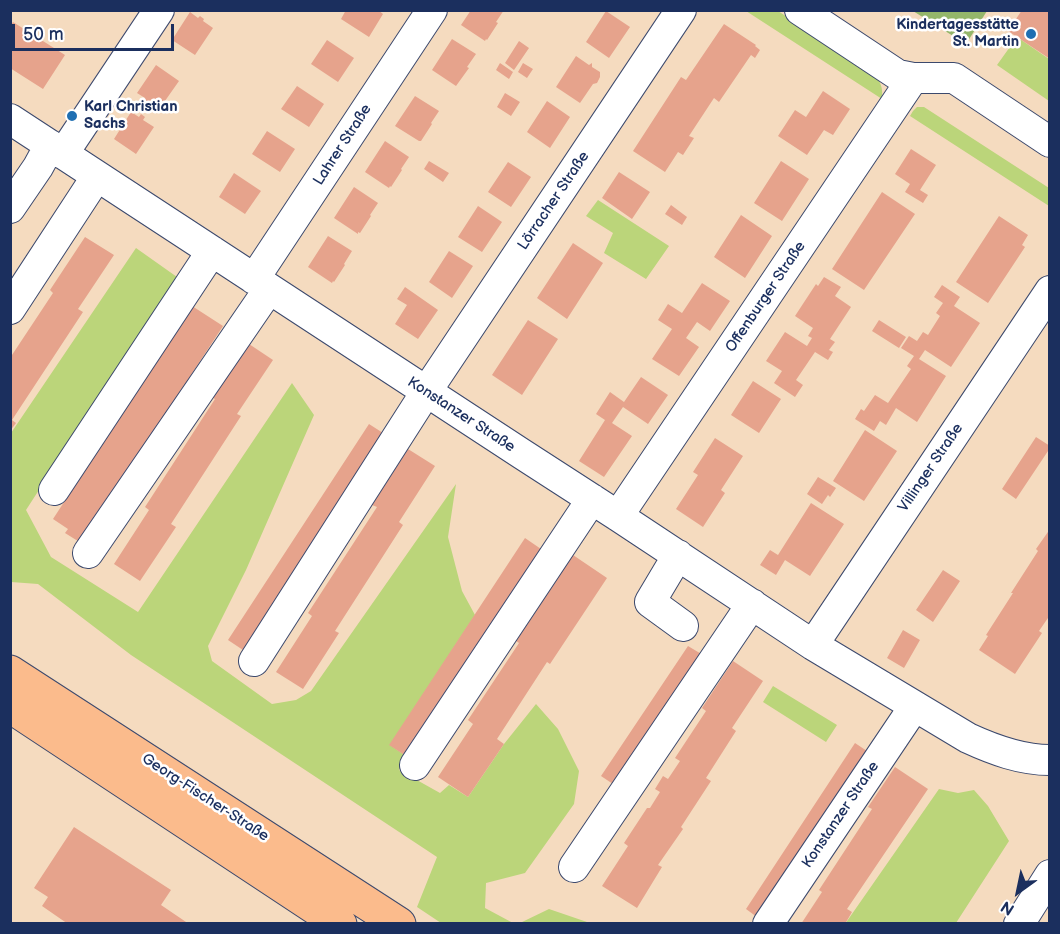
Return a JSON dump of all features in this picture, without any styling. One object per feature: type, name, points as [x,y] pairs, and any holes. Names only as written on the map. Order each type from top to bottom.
[{"type":"main road","name":"Georg-Fischer-Straße","points":[[14,695],[380,918]]},
{"type":"main road","name":"Georg-Fischer-Straße","points":[[14,695],[340,924]]},
{"type":"street","points":[[14,194],[56,149],[159,10]]},
{"type":"street","name":"Lahrer Straße","points":[[88,553],[262,284],[432,10]]},
{"type":"street","name":"Lörracher Straße","points":[[254,661],[426,392],[681,10]]},
{"type":"street","points":[[800,10],[898,75],[913,78],[954,78],[1050,142]]},
{"type":"street","name":"Offenburger Straße","points":[[618,516],[913,78]]},
{"type":"street","name":"Konstanzer Straße","points":[[10,119],[813,645],[968,738],[993,750],[1035,760],[1050,760]]},
{"type":"street","points":[[10,309],[97,176]]},
{"type":"street","points":[[54,490],[212,251]]},
{"type":"street","name":"Villinger Straße","points":[[813,645],[1050,291]]},
{"type":"street","points":[[415,765],[592,499]]},
{"type":"street","points":[[678,555],[650,602],[683,626]]},
{"type":"street","points":[[574,867],[752,604]]},
{"type":"street","name":"Konstanzer Straße","points":[[768,924],[914,707]]},
{"type":"street","points":[[1019,924],[1050,875]]},
{"type":"green space","points":[[746,11],[778,11],[874,74],[881,85],[882,99]]},
{"type":"green space","points":[[913,11],[987,11],[966,44]]},
{"type":"green space","points":[[1017,37],[1049,59],[1049,101],[997,65]]},
{"type":"green space","points":[[917,107],[924,107],[1049,188],[1049,206],[910,116]]},
{"type":"green space","points":[[598,200],[669,246],[646,279],[604,253],[613,233],[586,216]]},
{"type":"green space","points":[[136,248],[177,277],[26,510],[51,557],[138,612],[292,383],[314,415],[246,570],[208,646],[212,661],[272,704],[296,700],[311,691],[456,484],[448,537],[462,591],[475,615],[390,745],[406,756],[399,770],[440,793],[449,785],[468,797],[504,744],[536,704],[558,729],[579,771],[574,804],[525,873],[486,883],[485,908],[513,923],[441,923],[417,907],[437,857],[131,655],[38,584],[11,582],[11,433]]},
{"type":"green space","points":[[773,686],[837,725],[826,742],[763,702]]},
{"type":"green space","points":[[939,789],[958,793],[974,790],[988,806],[1009,841],[956,923],[845,924]]},
{"type":"green space","points":[[549,909],[587,922],[589,923],[520,923]]},
{"type":"building","points":[[346,10],[378,10],[383,14],[369,37],[341,19]]},
{"type":"building","points":[[471,10],[504,10],[485,41],[461,25]]},
{"type":"building","name":"Kindertagesstätte St. Martin","points":[[1022,10],[1050,10],[1050,59],[1008,31]]},
{"type":"building","points":[[606,11],[630,27],[609,58],[586,42]]},
{"type":"building","points":[[190,12],[198,18],[200,16],[213,28],[195,55],[172,40]]},
{"type":"building","points":[[13,22],[65,55],[43,89],[10,68],[10,26]]},
{"type":"building","points":[[724,24],[760,50],[755,58],[751,55],[719,102],[714,98],[689,136],[694,138],[683,155],[678,152],[665,172],[633,151],[681,77],[686,80]]},
{"type":"building","points":[[452,39],[476,54],[456,86],[432,70]]},
{"type":"building","points":[[327,40],[354,58],[338,82],[311,64]]},
{"type":"building","points":[[519,41],[529,48],[514,70],[505,63]]},
{"type":"building","points":[[576,56],[589,65],[592,63],[592,67],[600,72],[597,83],[593,84],[580,103],[556,87]]},
{"type":"building","points":[[500,63],[513,72],[509,79],[496,70]]},
{"type":"building","points":[[523,63],[533,69],[527,78],[518,72]]},
{"type":"building","points":[[156,65],[179,81],[160,108],[150,101],[149,104],[137,93]]},
{"type":"building","points":[[297,86],[324,104],[309,127],[281,109]]},
{"type":"building","points":[[823,91],[850,109],[833,135],[824,130],[807,155],[778,136],[795,110],[806,117]]},
{"type":"building","points":[[505,93],[520,102],[511,116],[497,107]]},
{"type":"building","points":[[415,96],[439,111],[421,141],[395,126]]},
{"type":"building","points":[[547,101],[570,117],[550,148],[527,132]]},
{"type":"building","points":[[131,112],[139,117],[141,114],[145,117],[143,120],[154,127],[136,154],[114,139]]},
{"type":"building","points":[[267,131],[295,149],[280,172],[252,154]]},
{"type":"building","points":[[385,141],[409,157],[389,188],[365,172]]},
{"type":"building","points":[[911,149],[936,165],[920,190],[928,195],[923,203],[905,192],[910,184],[895,174]]},
{"type":"building","points":[[429,161],[449,173],[443,182],[424,169]]},
{"type":"building","points":[[781,161],[809,179],[782,221],[754,203]]},
{"type":"building","points":[[508,162],[531,177],[511,207],[488,192]]},
{"type":"building","points":[[619,172],[650,192],[632,219],[602,198]]},
{"type":"building","points":[[234,173],[261,191],[245,214],[219,197]]},
{"type":"building","points":[[354,187],[378,203],[358,234],[334,218]]},
{"type":"building","points":[[882,192],[915,214],[864,290],[832,269]]},
{"type":"building","points":[[671,205],[687,217],[682,225],[665,214]]},
{"type":"building","points":[[478,206],[502,222],[482,252],[458,237]]},
{"type":"building","points":[[741,215],[772,236],[745,278],[714,257]]},
{"type":"building","points":[[999,216],[1028,235],[1022,245],[1025,247],[988,303],[956,282]]},
{"type":"building","points":[[328,236],[352,251],[332,283],[308,267]]},
{"type":"building","points":[[85,237],[114,255],[78,309],[83,312],[12,420],[16,423],[10,431],[10,358],[53,293],[50,290]]},
{"type":"building","points":[[573,243],[603,263],[567,319],[537,298]]},
{"type":"building","points":[[449,251],[473,266],[452,298],[429,282]]},
{"type":"building","points":[[824,277],[841,287],[835,296],[851,307],[830,339],[835,342],[829,350],[833,352],[828,360],[815,352],[796,380],[803,385],[795,397],[774,383],[782,371],[766,361],[785,332],[807,346],[812,338],[808,336],[813,328],[795,316],[816,284],[818,286]]},
{"type":"building","points":[[702,283],[730,301],[710,331],[697,322],[686,338],[699,347],[679,376],[652,359],[672,329],[658,320],[668,304],[682,313]]},
{"type":"building","points":[[942,285],[960,297],[954,306],[980,323],[951,367],[925,350],[919,359],[946,376],[917,422],[896,408],[886,425],[880,421],[874,431],[855,419],[875,395],[888,403],[911,369],[907,366],[914,356],[901,348],[909,336],[917,341],[923,332],[928,335],[940,316],[936,313],[943,303],[934,297]]},
{"type":"building","points":[[405,287],[438,310],[418,339],[395,324],[407,305],[397,299]]},
{"type":"building","points":[[192,306],[223,326],[81,543],[65,533],[68,529],[53,519]]},
{"type":"building","points":[[528,320],[558,339],[522,395],[492,375]]},
{"type":"building","points":[[879,320],[906,337],[899,348],[872,331]]},
{"type":"building","points":[[246,342],[273,360],[237,414],[241,416],[171,524],[176,527],[140,581],[114,564],[149,510],[145,507],[215,399],[210,396]]},
{"type":"building","points":[[641,377],[668,395],[648,424],[623,407],[612,423],[632,436],[604,477],[579,461],[605,420],[596,414],[610,392],[624,402]]},
{"type":"building","points":[[753,381],[781,399],[759,433],[731,415]]},
{"type":"building","points":[[369,424],[383,433],[243,650],[228,640]]},
{"type":"building","points":[[865,430],[897,451],[864,501],[833,481]]},
{"type":"building","points":[[1036,437],[1050,448],[1016,499],[1002,489]]},
{"type":"building","points":[[715,438],[743,456],[721,490],[725,493],[703,527],[676,509],[698,475],[693,472]]},
{"type":"building","points":[[408,449],[435,466],[399,522],[403,525],[335,631],[339,633],[303,689],[276,672],[312,616],[308,613],[377,507],[372,505]]},
{"type":"building","points":[[818,477],[836,488],[822,504],[807,494]]},
{"type":"building","points":[[811,503],[844,524],[810,576],[785,560],[776,575],[760,565],[770,550],[778,555]]},
{"type":"building","points":[[1050,529],[1050,615],[1039,631],[1042,633],[1015,674],[979,650],[1038,551],[1036,549]]},
{"type":"building","points":[[525,538],[541,549],[406,756],[389,745]]},
{"type":"building","points":[[573,555],[607,578],[550,664],[547,662],[497,739],[504,744],[468,797],[438,777],[473,724],[468,720],[519,643],[516,641]]},
{"type":"building","points":[[943,570],[960,581],[933,622],[916,610]]},
{"type":"building","points":[[903,630],[920,640],[904,668],[887,658]]},
{"type":"building","points":[[688,646],[703,655],[616,786],[601,776]]},
{"type":"building","points":[[733,661],[763,681],[732,728],[736,731],[706,778],[711,781],[681,827],[683,829],[658,865],[662,867],[637,908],[602,886],[628,846],[624,843],[660,792],[655,789],[663,776],[668,779],[680,761],[675,758],[706,711],[702,708]]},
{"type":"building","points":[[855,743],[870,753],[761,920],[746,909]]},
{"type":"building","points":[[895,767],[928,789],[847,909],[852,912],[845,924],[801,924],[822,892],[819,890],[872,809],[868,807]]},
{"type":"building","points":[[74,827],[171,890],[161,905],[189,924],[68,924],[42,906],[48,897],[34,888]]},
{"type":"place","name":"Kindertagesstätte St. Martin","points":[[1031,34]]},
{"type":"place","name":"Karl Christian Sachs","points":[[72,116]]}]
